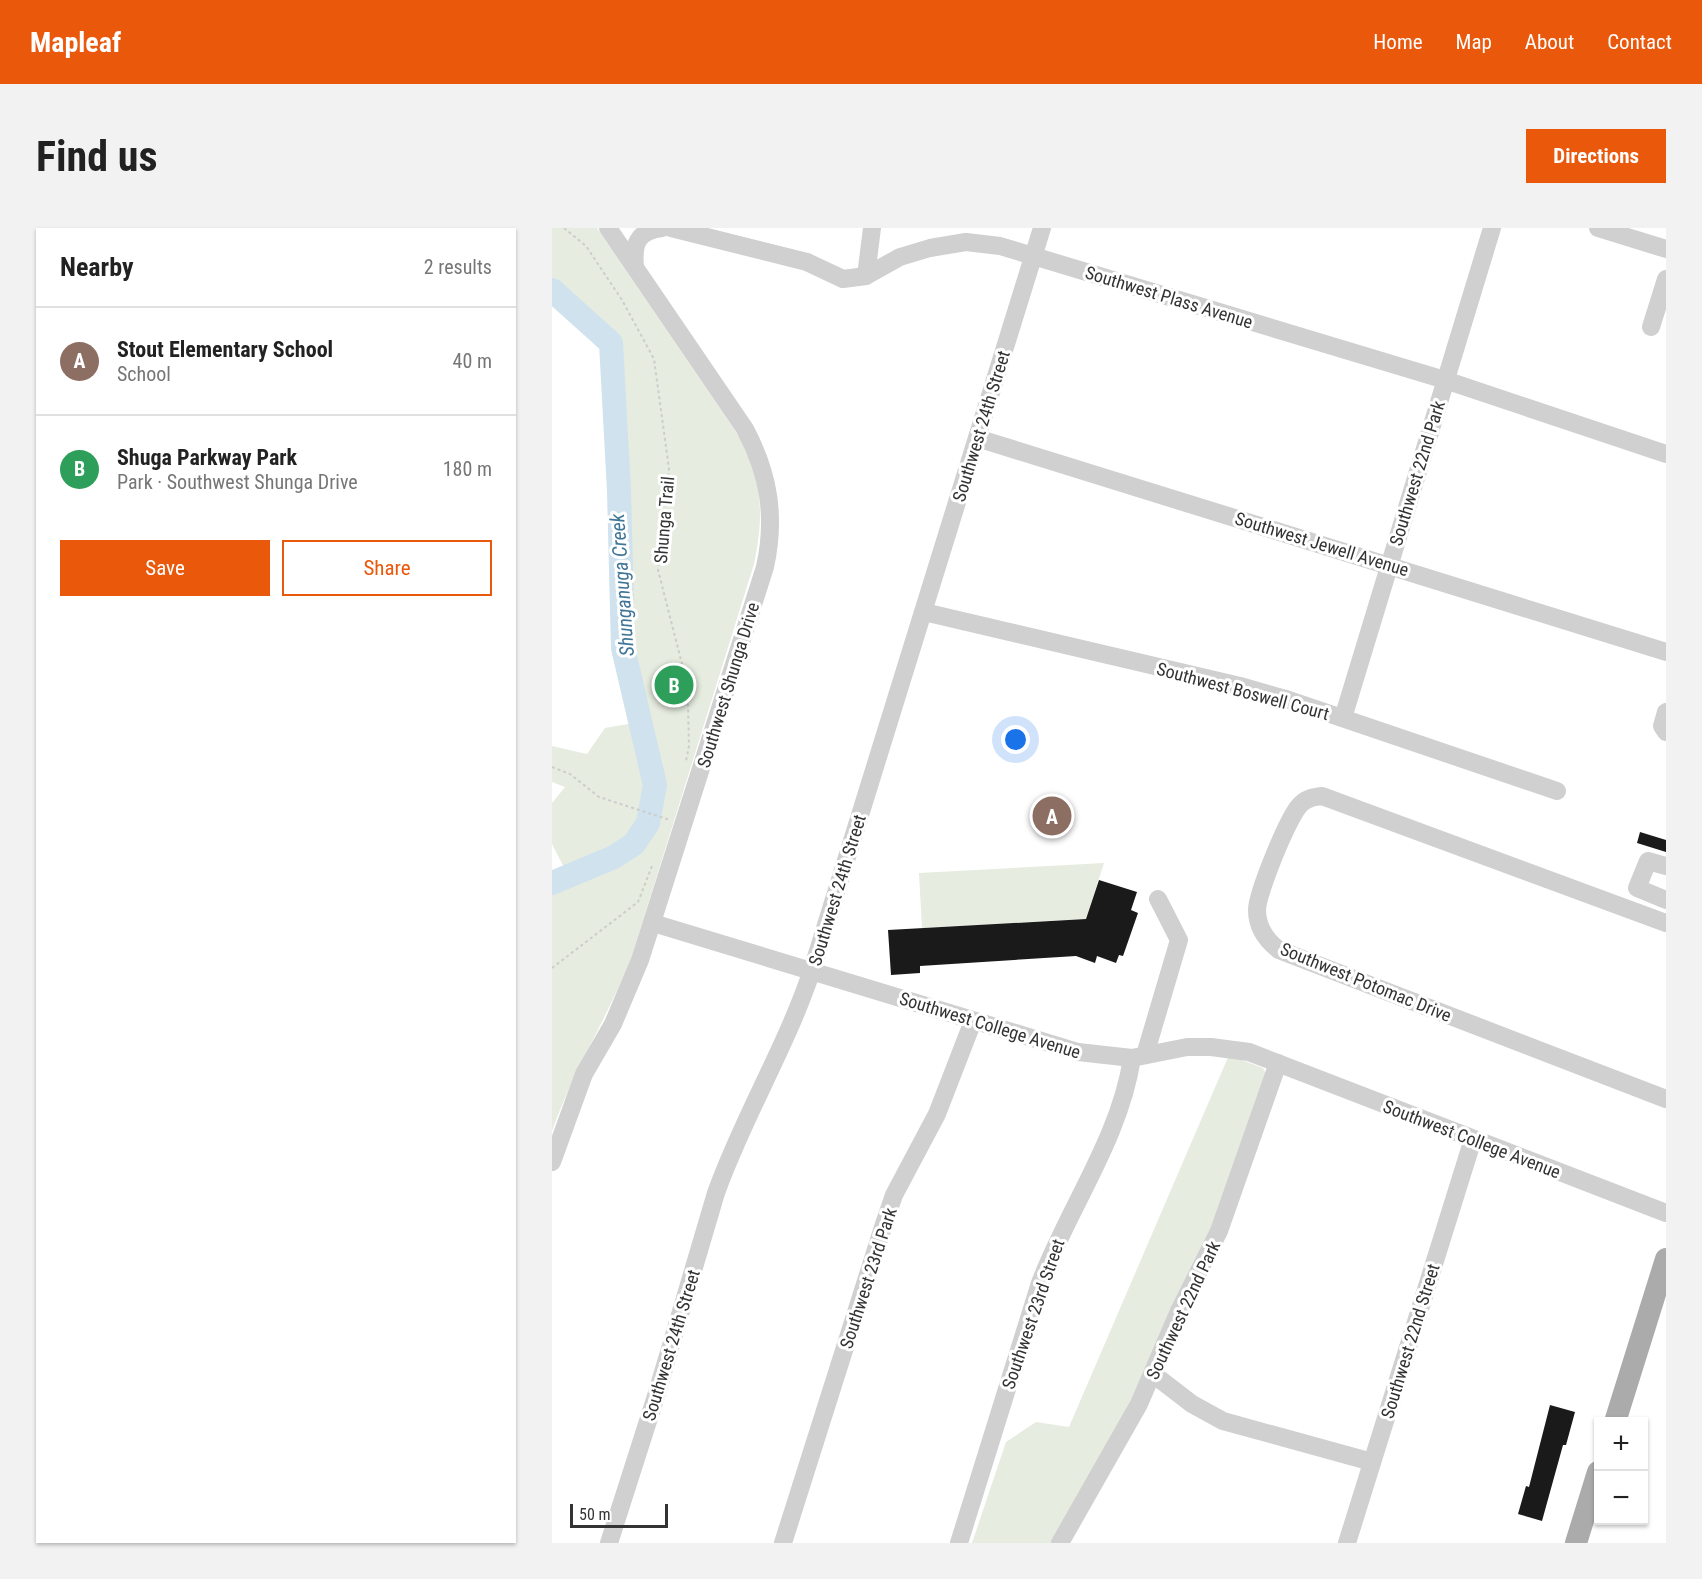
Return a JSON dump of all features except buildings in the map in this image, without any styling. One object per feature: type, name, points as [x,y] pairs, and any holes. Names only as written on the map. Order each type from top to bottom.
[{"type":"main road","points":[[1617,1417],[1666,1260]]},
{"type":"main road","points":[[1576,1543],[1594,1487]]},
{"type":"street","name":"Southwest Shunga Drive","points":[[552,1162],[584,1074],[627,994],[653,923],[765,567],[771,515],[764,469],[749,436],[608,228]]},
{"type":"street","points":[[634,267],[633,250],[638,237],[644,232],[662,228]]},
{"type":"street","name":"Southwest Plass Avenue","points":[[671,228],[692,231],[807,262],[843,279],[866,276],[900,257],[930,248],[966,242],[1000,246],[1445,380],[1666,454]]},
{"type":"street","points":[[866,276],[872,228]]},
{"type":"street","name":"Southwest 24th Street","points":[[609,1543],[719,1184],[794,1020],[812,970],[1042,228]]},
{"type":"street","name":"Southwest 22nd Park","points":[[1343,718],[1492,228]]},
{"type":"street","points":[[1599,228],[1666,249]]},
{"type":"street","points":[[1651,327],[1666,279]]},
{"type":"street","name":"Southwest Jewell Avenue","points":[[977,438],[1666,652]]},
{"type":"street","name":"Southwest Boswell Court","points":[[924,612],[1240,686],[1557,790]]},
{"type":"street","points":[[1666,712],[1662,726],[1666,732]]},
{"type":"street","name":"Southwest Potomac Drive","points":[[1666,923],[1322,796],[1306,800],[1292,814],[1257,903],[1258,919],[1263,933],[1279,950],[1666,1099]]},
{"type":"street","points":[[1666,866],[1648,861],[1637,888],[1666,900]]},
{"type":"street","name":"Southwest 23rd Street","points":[[959,1543],[1040,1283],[1056,1241],[1113,1125],[1127,1091],[1179,940],[1158,899]]},
{"type":"street","name":"Southwest College Avenue","points":[[653,923],[1078,1053],[1138,1056],[1187,1047],[1210,1047],[1249,1052],[1666,1213]]},
{"type":"street","name":"Southwest 23rd Park","points":[[783,1543],[894,1195],[951,1082],[973,1021]]},
{"type":"street","name":"Southwest 22nd Park","points":[[1060,1543],[1126,1429],[1153,1374],[1179,1311],[1219,1231],[1278,1063]]},
{"type":"street","name":"Southwest 22nd Street","points":[[1347,1543],[1473,1139]]},
{"type":"street","points":[[1153,1374],[1192,1404],[1223,1421],[1372,1462]]},
{"type":"path","name":"Shunga Trail","points":[[564,228],[586,246],[622,300],[654,359],[669,470],[658,570],[682,664],[688,706],[686,763]]},
{"type":"path","points":[[552,767],[570,774],[603,799],[669,820]]},
{"type":"path","points":[[666,830],[673,810]]},
{"type":"path","points":[[552,968],[638,902],[655,859]]},
{"type":"shaded area","points":[[552,228],[597,228],[740,438],[748,454],[757,485],[760,515],[754,564],[631,959],[570,1087],[552,1131],[552,883],[568,875],[552,844],[552,803],[565,787],[552,782],[552,746],[587,754],[605,728],[640,722],[623,648],[619,491],[611,343],[552,290]]},
{"type":"shaded area","points":[[1104,863],[1086,919],[922,928],[919,873]]},
{"type":"shaded area","points":[[1229,1055],[1263,1068],[1267,1076],[1223,1201],[1150,1366],[1053,1543],[972,1543],[1006,1442],[1036,1422],[1069,1427]]},
{"type":"waterway","name":"Shunganuga Creek","points":[[552,290],[611,343],[619,491],[623,648],[655,785],[648,823],[634,844],[614,857],[552,883]]},
{"type":"place","name":"Shuga Parkway Park","points":[[674,685]]},
{"type":"place","name":"Stout Elementary School","points":[[1052,816]]}]
